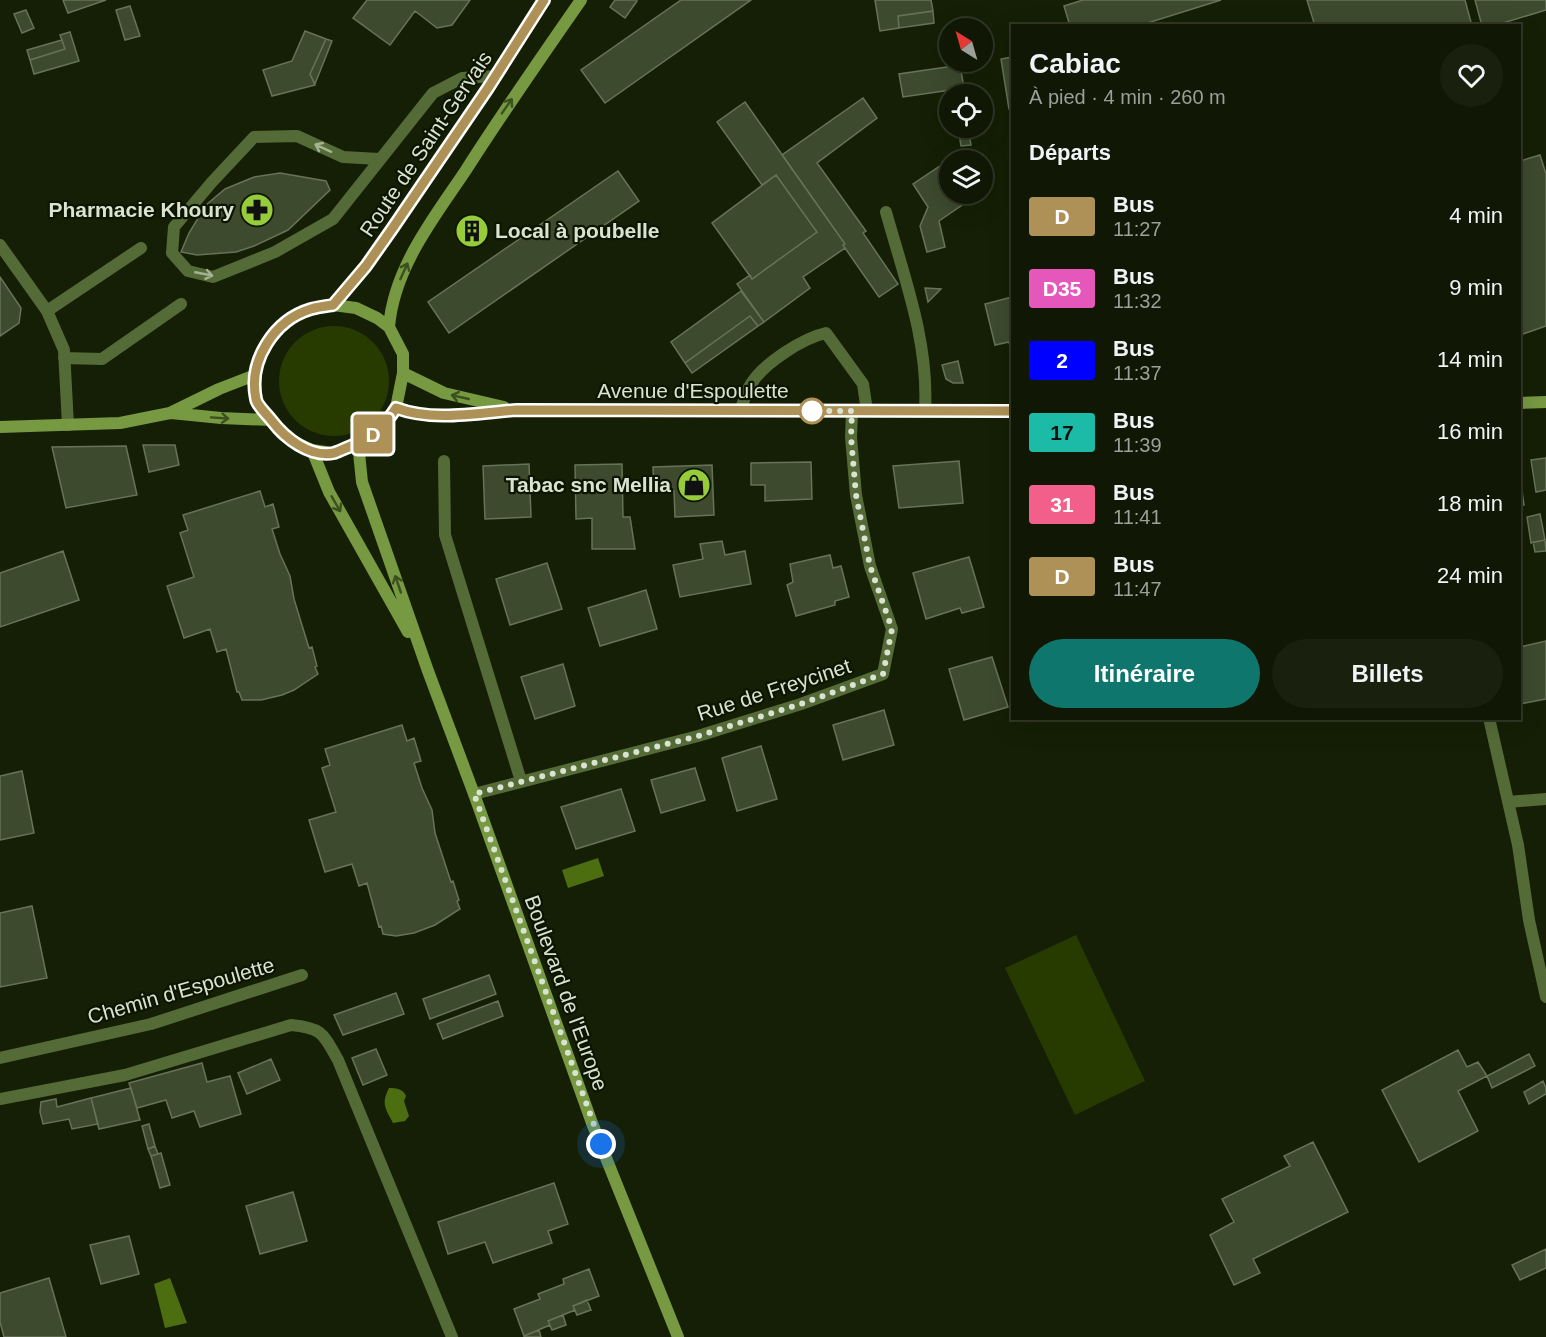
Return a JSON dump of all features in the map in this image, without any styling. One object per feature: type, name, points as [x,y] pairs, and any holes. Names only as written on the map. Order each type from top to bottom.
[{"type":"main road","name":"Route de Saint-Gervais","points":[[333,305],[366,266],[496,76],[544,0]]},
{"type":"main road","points":[[389,327],[390,309],[395,291],[414,249],[501,115],[581,0]]},
{"type":"main road","points":[[333,305],[356,308],[389,327],[403,354],[404,373],[396,408],[378,431],[358,443],[332,453],[312,450],[288,438],[256,401],[255,375],[261,353],[273,334],[290,318],[310,309],[333,305]]},
{"type":"main road","name":"Avenue d'Espoulette","points":[[404,373],[444,393],[517,410]]},
{"type":"main road","points":[[0,427],[120,423],[170,413],[219,389],[255,375]]},
{"type":"main road","points":[[1521,404],[1546,402]]},
{"type":"main road","name":"Avenue d'Espoulette","points":[[396,408],[412,414],[438,417],[517,410],[1011,411]]},
{"type":"main road","points":[[170,413],[271,420]]},
{"type":"main road","name":"Boulevard de l'Europe","points":[[358,443],[362,482],[424,659],[592,1123],[678,1337]]},
{"type":"main road","name":"Boulevard de l'Europe","points":[[312,450],[329,492],[424,659]]},
{"type":"street","points":[[379,159],[343,157],[297,136],[254,137],[174,227],[172,253],[188,271],[213,277],[275,252],[333,219],[433,93],[462,78],[496,76]]},
{"type":"street","points":[[886,212],[923,349],[927,382],[926,410]]},
{"type":"street","points":[[0,245],[47,311],[64,350],[68,425]]},
{"type":"street","points":[[47,311],[141,248]]},
{"type":"street","points":[[64,358],[102,358],[181,304]]},
{"type":"street","points":[[740,410],[750,384],[765,367],[813,336],[826,333],[863,384],[867,411]]},
{"type":"street","name":"Rue de Freycinet","points":[[474,794],[698,736],[801,704],[883,674],[892,629],[870,566],[856,495],[851,437],[852,411]]},
{"type":"street","points":[[444,461],[445,535],[521,781]]},
{"type":"street","points":[[1489,720],[1518,845],[1529,920],[1546,997]]},
{"type":"street","points":[[1508,802],[1546,800]]},
{"type":"street","name":"Chemin d'Espoulette","points":[[0,1058],[151,1024],[303,975]]},
{"type":"street","points":[[0,1100],[125,1075],[291,1025],[307,1026],[321,1032],[338,1060],[452,1337]]},
{"type":"shaded area","points":[[334,326],[355,330],[373,342],[385,360],[389,381],[385,402],[373,420],[355,432],[334,436],[313,432],[295,420],[283,402],[279,381],[283,360],[295,342],[313,330]]},
{"type":"shaded area","points":[[598,858],[604,876],[568,888],[562,870]]},
{"type":"shaded area","points":[[1076,935],[1145,1081],[1075,1115],[1005,968]]},
{"type":"shaded area","points":[[389,1088],[399,1089],[406,1096],[404,1101],[409,1116],[405,1121],[393,1123],[388,1113],[385,1102]]},
{"type":"shaded area","points":[[170,1278],[187,1323],[165,1328],[154,1284]]},
{"type":"building","points":[[63,0],[106,0],[68,13]]},
{"type":"building","points":[[367,0],[470,0],[452,25],[437,28],[415,11],[390,45],[353,18]]},
{"type":"building","points":[[615,0],[637,1],[625,18],[610,7]]},
{"type":"building","points":[[681,0],[751,0],[605,103],[581,70]]},
{"type":"building","points":[[875,0],[931,0],[933,11],[898,16],[899,28],[880,31]]},
{"type":"building","points":[[1083,0],[1221,0],[1144,24],[1069,24],[1064,6]]},
{"type":"building","points":[[1307,0],[1465,0],[1471,24],[1314,24]]},
{"type":"building","points":[[1475,0],[1546,0],[1546,10],[1500,24],[1481,24]]},
{"type":"building","points":[[130,6],[140,36],[125,40],[116,10]]},
{"type":"building","points":[[26,10],[34,28],[22,33],[14,14]]},
{"type":"building","points":[[933,11],[934,23],[899,28],[898,16]]},
{"type":"building","points":[[305,31],[326,39],[310,74],[315,85],[272,96],[263,70],[292,61]]},
{"type":"building","points":[[70,32],[79,61],[34,74],[30,60],[65,49],[60,35]]},
{"type":"building","points":[[326,39],[332,41],[315,84],[310,74]]},
{"type":"building","points":[[62,40],[65,49],[30,60],[27,50]]},
{"type":"building","points":[[1011,57],[1011,109],[1009,109],[1001,59]]},
{"type":"building","points":[[939,68],[939,72],[961,72],[963,84],[939,84],[939,92],[903,97],[899,74]]},
{"type":"building","points":[[863,98],[877,118],[817,163],[866,231],[863,233],[898,284],[879,297],[843,245],[845,244],[782,155]]},
{"type":"building","points":[[745,102],[845,244],[843,245],[845,248],[803,277],[810,288],[764,322],[737,284],[750,275],[752,279],[817,232],[776,175],[762,185],[717,122]]},
{"type":"building","points":[[960,138],[970,138],[971,145],[961,146]]},
{"type":"building","points":[[1540,155],[1546,174],[1546,326],[1521,335],[1521,161]]},
{"type":"building","points":[[939,167],[939,204],[964,204],[939,221],[945,247],[927,252],[920,226],[928,207],[913,184]]},
{"type":"building","points":[[618,171],[639,201],[449,333],[428,302]]},
{"type":"building","name":"Pharmacie Khoury","points":[[280,173],[326,181],[330,190],[288,230],[254,246],[236,252],[197,255],[181,252],[189,233],[206,205],[225,189],[254,177]]},
{"type":"building","points":[[776,175],[817,232],[752,279],[712,223]]},
{"type":"building","name":"Local à poubelle","points":[[471,217],[486,228],[474,245],[459,234]]},
{"type":"building","points":[[0,277],[21,308],[19,323],[0,336]]},
{"type":"building","points":[[925,288],[941,289],[928,302]]},
{"type":"building","points":[[741,291],[764,322],[758,326],[750,316],[685,363],[671,342]]},
{"type":"building","points":[[1011,297],[1011,350],[1009,342],[995,345],[985,304]]},
{"type":"building","points":[[750,316],[758,326],[692,373],[685,363]]},
{"type":"building","points":[[958,361],[963,383],[953,383],[946,379],[942,365]]},
{"type":"building","points":[[143,445],[175,445],[179,465],[149,472]]},
{"type":"building","points":[[126,446],[137,495],[66,508],[52,447]]},
{"type":"building","points":[[1546,458],[1546,490],[1536,492],[1531,460]]},
{"type":"building","points":[[959,461],[963,503],[899,508],[893,466]]},
{"type":"building","points":[[811,462],[812,499],[765,501],[765,485],[751,485],[751,463]]},
{"type":"building","points":[[529,464],[531,517],[485,519],[483,466]]},
{"type":"building","points":[[622,464],[623,517],[630,517],[635,549],[592,549],[592,518],[576,519],[575,465]]},
{"type":"building","points":[[712,465],[714,515],[675,517],[674,491],[654,492],[653,467]]},
{"type":"building","points":[[1521,484],[1524,505],[1521,506]]},
{"type":"building","points":[[260,491],[265,507],[273,504],[279,527],[272,529],[290,576],[294,599],[309,648],[312,647],[318,674],[282,695],[261,700],[242,700],[237,692],[226,649],[217,652],[210,629],[184,638],[167,586],[194,577],[180,533],[188,530],[183,515]]},
{"type":"building","points":[[1540,514],[1545,540],[1531,543],[1527,517]]},
{"type":"building","points":[[1545,540],[1546,551],[1535,552],[1533,542]]},
{"type":"building","points":[[722,541],[725,555],[745,551],[751,584],[680,597],[673,565],[703,559],[700,544]]},
{"type":"building","points":[[63,551],[79,600],[0,627],[0,573]]},
{"type":"building","points":[[830,555],[833,568],[841,566],[849,597],[835,601],[835,605],[796,616],[787,585],[793,582],[790,564]]},
{"type":"building","points":[[969,557],[984,607],[962,613],[960,608],[926,619],[913,573]]},
{"type":"building","points":[[547,563],[562,609],[510,625],[496,579]]},
{"type":"building","points":[[646,590],[657,629],[600,646],[588,608]]},
{"type":"building","points":[[1546,641],[1546,699],[1521,704],[1521,647]]},
{"type":"building","points":[[992,657],[1008,707],[964,720],[949,669]]},
{"type":"building","points":[[563,664],[575,706],[535,719],[521,677]]},
{"type":"building","points":[[884,710],[894,745],[843,760],[833,725]]},
{"type":"building","points":[[402,725],[407,741],[414,738],[421,761],[414,763],[432,810],[435,833],[451,882],[453,881],[460,909],[435,925],[414,933],[396,936],[383,934],[367,883],[359,886],[352,864],[325,872],[309,820],[336,812],[322,768],[330,765],[325,749]]},
{"type":"building","points":[[761,746],[777,799],[737,811],[722,758]]},
{"type":"building","points":[[695,768],[705,800],[661,813],[651,780]]},
{"type":"building","points":[[22,771],[34,833],[0,840],[0,776]]},
{"type":"building","points":[[621,789],[635,831],[576,849],[561,807]]},
{"type":"building","points":[[32,906],[47,978],[0,987],[0,913]]},
{"type":"building","points":[[489,975],[496,994],[430,1019],[423,999]]},
{"type":"building","points":[[396,993],[404,1014],[343,1035],[334,1015]]},
{"type":"building","points":[[498,1001],[503,1016],[443,1039],[437,1024]]},
{"type":"building","points":[[376,1049],[387,1075],[363,1085],[352,1058]]},
{"type":"building","points":[[1458,1050],[1467,1067],[1478,1062],[1487,1076],[1458,1091],[1478,1131],[1419,1162],[1382,1090]]},
{"type":"building","points":[[1529,1054],[1535,1066],[1492,1088],[1487,1076]]},
{"type":"building","points":[[271,1059],[280,1080],[247,1094],[238,1073]]},
{"type":"building","points":[[202,1063],[207,1082],[230,1076],[241,1114],[200,1127],[194,1111],[172,1118],[166,1100],[137,1108],[129,1083]]},
{"type":"building","points":[[1543,1081],[1546,1094],[1529,1104],[1524,1092]]},
{"type":"building","points":[[131,1088],[140,1120],[99,1129],[91,1098]]},
{"type":"building","points":[[91,1098],[98,1124],[72,1129],[69,1119],[43,1124],[40,1112],[41,1102],[56,1099],[57,1107]]},
{"type":"building","points":[[149,1124],[155,1146],[148,1149],[142,1126]]},
{"type":"building","points":[[1313,1142],[1348,1212],[1253,1259],[1260,1273],[1234,1285],[1210,1235],[1234,1222],[1222,1199],[1290,1166],[1284,1156]]},
{"type":"building","points":[[155,1146],[158,1154],[151,1156],[148,1149]]},
{"type":"building","points":[[161,1153],[170,1185],[160,1188],[151,1156]]},
{"type":"building","points":[[554,1183],[568,1224],[548,1231],[552,1243],[493,1263],[485,1242],[448,1254],[438,1222]]},
{"type":"building","points":[[293,1192],[307,1241],[260,1254],[246,1206]]},
{"type":"building","points":[[129,1236],[139,1274],[101,1284],[90,1245]]},
{"type":"building","points":[[1546,1249],[1546,1268],[1520,1280],[1512,1265]]},
{"type":"building","points":[[589,1269],[599,1296],[573,1306],[575,1310],[548,1321],[550,1325],[524,1336],[514,1309],[540,1299],[538,1294],[564,1284],[563,1279]]},
{"type":"building","points":[[49,1278],[66,1337],[4,1337],[0,1322],[0,1293]]},
{"type":"building","points":[[587,1300],[591,1310],[577,1315],[573,1306]]},
{"type":"building","points":[[563,1315],[566,1325],[552,1330],[548,1321]]},
{"type":"building","points":[[539,1330],[541,1337],[524,1337],[524,1336]]},
{"type":"bus line","name":"D","points":[[544,0],[488,88],[366,266],[333,305],[310,309],[290,318],[273,334],[261,353],[255,375],[256,401],[282,433],[294,442],[312,450],[332,453],[358,443],[378,431],[396,408],[412,414],[438,417],[517,410],[1011,411]]},
{"type":"place","name":"Pharmacie Khoury","points":[[257,210]]},
{"type":"place","name":"Local à poubelle","points":[[472,231]]},
{"type":"place","name":"Tabac snc Mellia","points":[[694,485]]},
{"type":"route","points":[[601,1144],[474,794],[698,736],[801,704],[883,674],[892,629],[870,566],[856,495],[851,437],[852,411],[812,411]]}]
